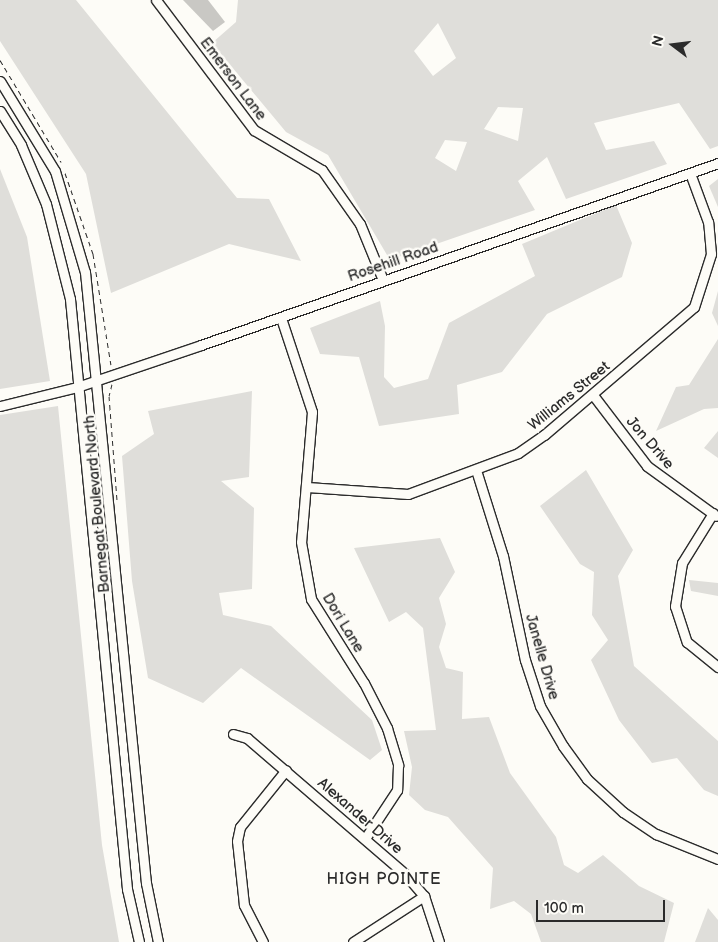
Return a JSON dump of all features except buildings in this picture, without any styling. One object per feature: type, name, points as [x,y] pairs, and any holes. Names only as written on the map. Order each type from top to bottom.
[{"type":"street","name":"Emerson Lane","points":[[156,0],[254,130],[322,170],[360,224],[383,280]]},
{"type":"street","name":"Barnegat Boulevard North","points":[[0,81],[55,171],[72,220],[85,272],[99,379],[146,883],[158,942]]},
{"type":"street","name":"Barnegat Boulevard North","points":[[0,111],[21,144],[54,226],[70,299],[127,889],[139,942]]},
{"type":"street","name":"Rosehill Road","points":[[0,406],[77,387],[281,318],[383,280],[718,163]]},
{"type":"street","name":"Williams Street","points":[[307,487],[408,494],[476,470],[531,446],[675,328],[698,298],[711,254],[708,222],[690,173]]},
{"type":"street","name":"Dori Lane","points":[[281,318],[312,412],[301,542],[311,599],[364,683],[387,728],[398,765],[397,790],[366,837]]},
{"type":"street","name":"Jon Drive","points":[[593,395],[647,466],[715,515]]},
{"type":"street","name":"Janelle Drive","points":[[476,470],[503,556],[534,688],[568,754],[623,812],[656,834],[718,859]]},
{"type":"street","points":[[715,515],[682,563],[675,606],[687,642],[718,667]]},
{"type":"street","name":"Alexander Drive","points":[[233,734],[247,738],[366,837],[424,896],[439,942]]},
{"type":"street","points":[[263,942],[244,905],[238,840],[240,826],[286,770]]},
{"type":"street","points":[[353,942],[424,896]]},
{"type":"path","points":[[108,352],[111,366]]},
{"type":"path","points":[[105,361],[109,358]]},
{"type":"path","points":[[111,424],[112,383]]},
{"type":"shaded area","points":[[0,0],[76,0],[237,198],[269,199],[301,261],[229,244],[111,293],[86,174],[0,41]]},
{"type":"shaded area","points":[[238,0],[718,0],[718,146],[710,149],[679,103],[594,123],[606,150],[654,141],[667,164],[566,199],[547,157],[518,181],[535,210],[390,260],[328,155],[286,132],[212,43],[236,22]],"holes":[[[438,23],[456,58],[433,76],[414,51]],[[498,107],[523,108],[518,141],[484,129]],[[445,140],[467,142],[456,171],[435,158]]]},
{"type":"shaded area","points":[[0,169],[27,237],[50,381],[0,389]]},
{"type":"shaded area","points":[[718,179],[718,207],[709,186]]},
{"type":"shaded area","points":[[616,205],[632,243],[622,277],[547,314],[502,372],[457,385],[459,414],[379,426],[359,357],[320,354],[310,328],[380,301],[385,326],[384,377],[394,388],[428,379],[449,323],[535,276],[522,244]]},
{"type":"shaded area","points":[[718,291],[718,326],[712,313]]},
{"type":"shaded area","points":[[718,339],[718,408],[704,409],[656,431],[676,387],[689,385]]},
{"type":"shaded area","points":[[252,391],[249,477],[221,481],[254,508],[252,589],[219,593],[223,615],[271,626],[372,720],[382,750],[370,760],[241,668],[203,703],[148,678],[132,581],[122,456],[154,434],[148,411]]},
{"type":"shaded area","points":[[58,406],[102,845],[119,942],[0,942],[0,415]]},
{"type":"shaded area","points":[[718,431],[718,458],[704,448]]},
{"type":"shaded area","points":[[586,470],[633,550],[618,576],[634,666],[718,741],[718,796],[704,790],[677,758],[652,763],[619,720],[591,660],[608,640],[592,615],[594,572],[580,564],[540,506]]},
{"type":"shaded area","points":[[440,538],[455,572],[439,598],[446,624],[439,647],[446,668],[463,672],[462,719],[489,717],[510,773],[556,837],[564,865],[578,873],[603,855],[639,886],[674,903],[664,942],[541,942],[531,914],[514,901],[490,909],[493,868],[448,817],[425,810],[409,795],[412,767],[404,731],[436,730],[423,628],[406,612],[389,622],[354,548]]},
{"type":"shaded area","points":[[689,580],[718,583],[718,596],[691,591]]},
{"type":"shaded area","points":[[708,908],[718,920],[718,942],[695,942]]},
{"type":"district","name":"HIGH POINTE","points":[[384,880]]}]
